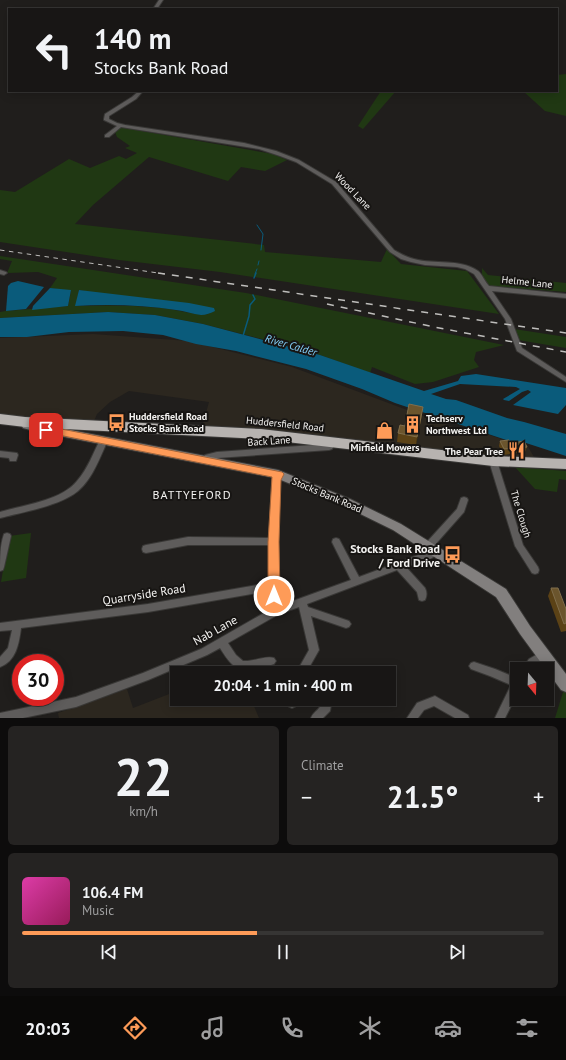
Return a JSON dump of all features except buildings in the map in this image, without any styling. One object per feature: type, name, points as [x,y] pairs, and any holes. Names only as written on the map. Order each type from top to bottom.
[{"type":"highway","name":"Huddersfield Road","points":[[0,419],[25,422],[229,432],[332,442],[493,461],[566,464]]},
{"type":"street","name":"Wood Lane","points":[[140,92],[138,96],[114,109],[107,115],[106,119],[121,125],[161,133],[238,144],[274,152],[305,166],[334,184],[392,251],[400,257],[418,263],[454,265],[470,268],[478,273],[478,277],[508,319],[519,349],[566,380]]},
{"type":"street","points":[[107,136],[121,125]]},
{"type":"street","name":"Helme Lane","points":[[486,288],[566,296]]},
{"type":"street","name":"Stocks Bank Road","points":[[25,422],[27,425],[34,427],[278,474],[346,502],[397,527],[501,593],[543,655],[566,684]]},
{"type":"street","points":[[0,515],[50,502],[75,488],[90,470],[104,440]]},
{"type":"street","name":"Back Lane","points":[[206,460],[208,457],[217,455],[329,447],[332,442]]},
{"type":"street","points":[[0,454],[14,455],[13,460]]},
{"type":"street","name":"The Clough","points":[[493,461],[519,546],[535,570]]},
{"type":"street","points":[[276,611],[274,606],[273,542],[276,480],[278,474]]},
{"type":"street","points":[[432,548],[460,510],[464,500]]},
{"type":"street","points":[[0,567],[7,536]]},
{"type":"street","points":[[146,549],[188,541],[273,542]]},
{"type":"street","points":[[336,542],[356,580]]},
{"type":"street","name":"Nab Lane","points":[[2,718],[76,702],[177,664],[222,642],[276,611],[303,605],[356,580],[432,554],[432,548]]},
{"type":"street","points":[[399,566],[422,591],[422,597]]},
{"type":"street","name":"Quarryside Road","points":[[0,627],[148,608],[274,586]]},
{"type":"street","points":[[303,605],[346,624]]},
{"type":"street","points":[[303,605],[314,650],[305,666]]},
{"type":"street","points":[[0,663],[9,657],[14,650],[17,625]]},
{"type":"street","points":[[222,642],[237,664],[246,667],[271,661]]},
{"type":"street","points":[[532,662],[543,655]]},
{"type":"street","points":[[474,666],[510,680]]},
{"type":"street","points":[[500,718],[510,697]]},
{"type":"street","points":[[412,718],[421,706],[435,701],[464,718]]},
{"type":"street","points":[[316,718],[326,706]]},
{"type":"shaded area","points":[[93,334],[189,341],[292,367],[474,435],[480,432],[520,445],[527,445],[534,457],[498,458],[202,427],[209,402],[129,391],[110,402],[97,414],[94,421],[11,417],[0,415],[0,338]]},
{"type":"shaded area","points":[[127,689],[133,708],[170,694],[170,706],[254,706],[259,718],[59,718],[58,713]]},
{"type":"green space","points":[[566,74],[566,116],[545,111],[524,92],[558,92],[558,75]]},
{"type":"green space","points":[[380,92],[395,92],[363,129],[358,126]]},
{"type":"green space","points":[[119,127],[273,154],[287,160],[265,171],[241,167],[228,181],[149,157],[93,205],[75,224],[264,245],[265,252],[381,262],[387,249],[401,264],[467,271],[499,314],[220,272],[119,260],[0,242],[0,190],[15,192],[69,159],[90,168],[119,156],[126,159],[137,153],[125,148],[130,146],[117,137],[115,132]]},
{"type":"green space","points":[[0,256],[246,293],[504,345],[476,352],[474,360],[479,367],[433,382],[415,384],[372,367],[370,373],[320,355],[286,345],[203,324],[155,315],[108,312],[0,318],[0,312],[68,306],[71,291],[50,288],[57,278],[38,272],[7,273],[12,261],[0,259]],"holes":[[[79,290],[210,314],[198,314],[140,306],[76,306]]]},
{"type":"green space","points":[[482,268],[488,275],[566,283],[566,292],[487,286],[482,275]]},
{"type":"green space","points":[[514,329],[566,337],[566,348],[518,340]]},
{"type":"green space","points":[[515,467],[566,471],[566,480],[559,479],[557,492],[535,489]]},
{"type":"green space","points":[[31,533],[26,578],[1,582],[9,536]]},
{"type":"green space","points":[[564,689],[566,691],[566,718],[555,718]]},
{"type":"water","points":[[18,281],[44,287],[26,309],[6,311],[8,286],[11,283]]},
{"type":"water","points":[[50,288],[71,290],[68,306],[32,310],[33,306]]},
{"type":"water","points":[[79,290],[189,303],[214,308],[215,311],[201,315],[164,308],[139,306],[75,306]]},
{"type":"water","points":[[108,312],[155,315],[203,324],[320,355],[424,391],[458,381],[461,376],[476,374],[566,388],[566,405],[558,414],[513,405],[531,392],[528,390],[522,392],[509,401],[503,399],[520,389],[516,387],[460,384],[431,394],[446,399],[456,400],[507,418],[566,434],[566,456],[526,443],[518,444],[395,403],[362,389],[306,369],[236,351],[196,344],[163,335],[123,331],[69,332],[27,337],[0,337],[0,318]]},
{"type":"waterway","points":[[257,225],[263,234],[261,250]]},
{"type":"waterway","points":[[258,265],[259,261]]},
{"type":"waterway","points":[[255,274],[257,269]]},
{"type":"waterway","points":[[254,278],[256,273]]},
{"type":"waterway","points":[[243,336],[249,316],[250,305],[255,299],[253,295]]},
{"type":"railway","points":[[0,250],[165,274]]},
{"type":"railway","points":[[158,273],[566,333]]},
{"type":"railway","points":[[327,304],[434,327],[566,352]]},
{"type":"place","name":"Huddersfield Road Stocks Bank Road","points":[[116,422]]},
{"type":"place","name":"Techserv Northwest Ltd","points":[[413,424]]},
{"type":"place","name":"Mirfield Mowers","points":[[385,430]]},
{"type":"place","name":"The Pear Tree","points":[[516,451]]},
{"type":"place","name":"Stocks Bank Road / Ford Drive","points":[[453,555]]},
{"type":"district","name":"BATTYEFORD","points":[[192,494]]},
{"type":"route","points":[[46,430],[278,474],[276,480],[273,542],[274,596]]},
{"type":"water label","name":"River Calder","points":[[291,345]]}]
